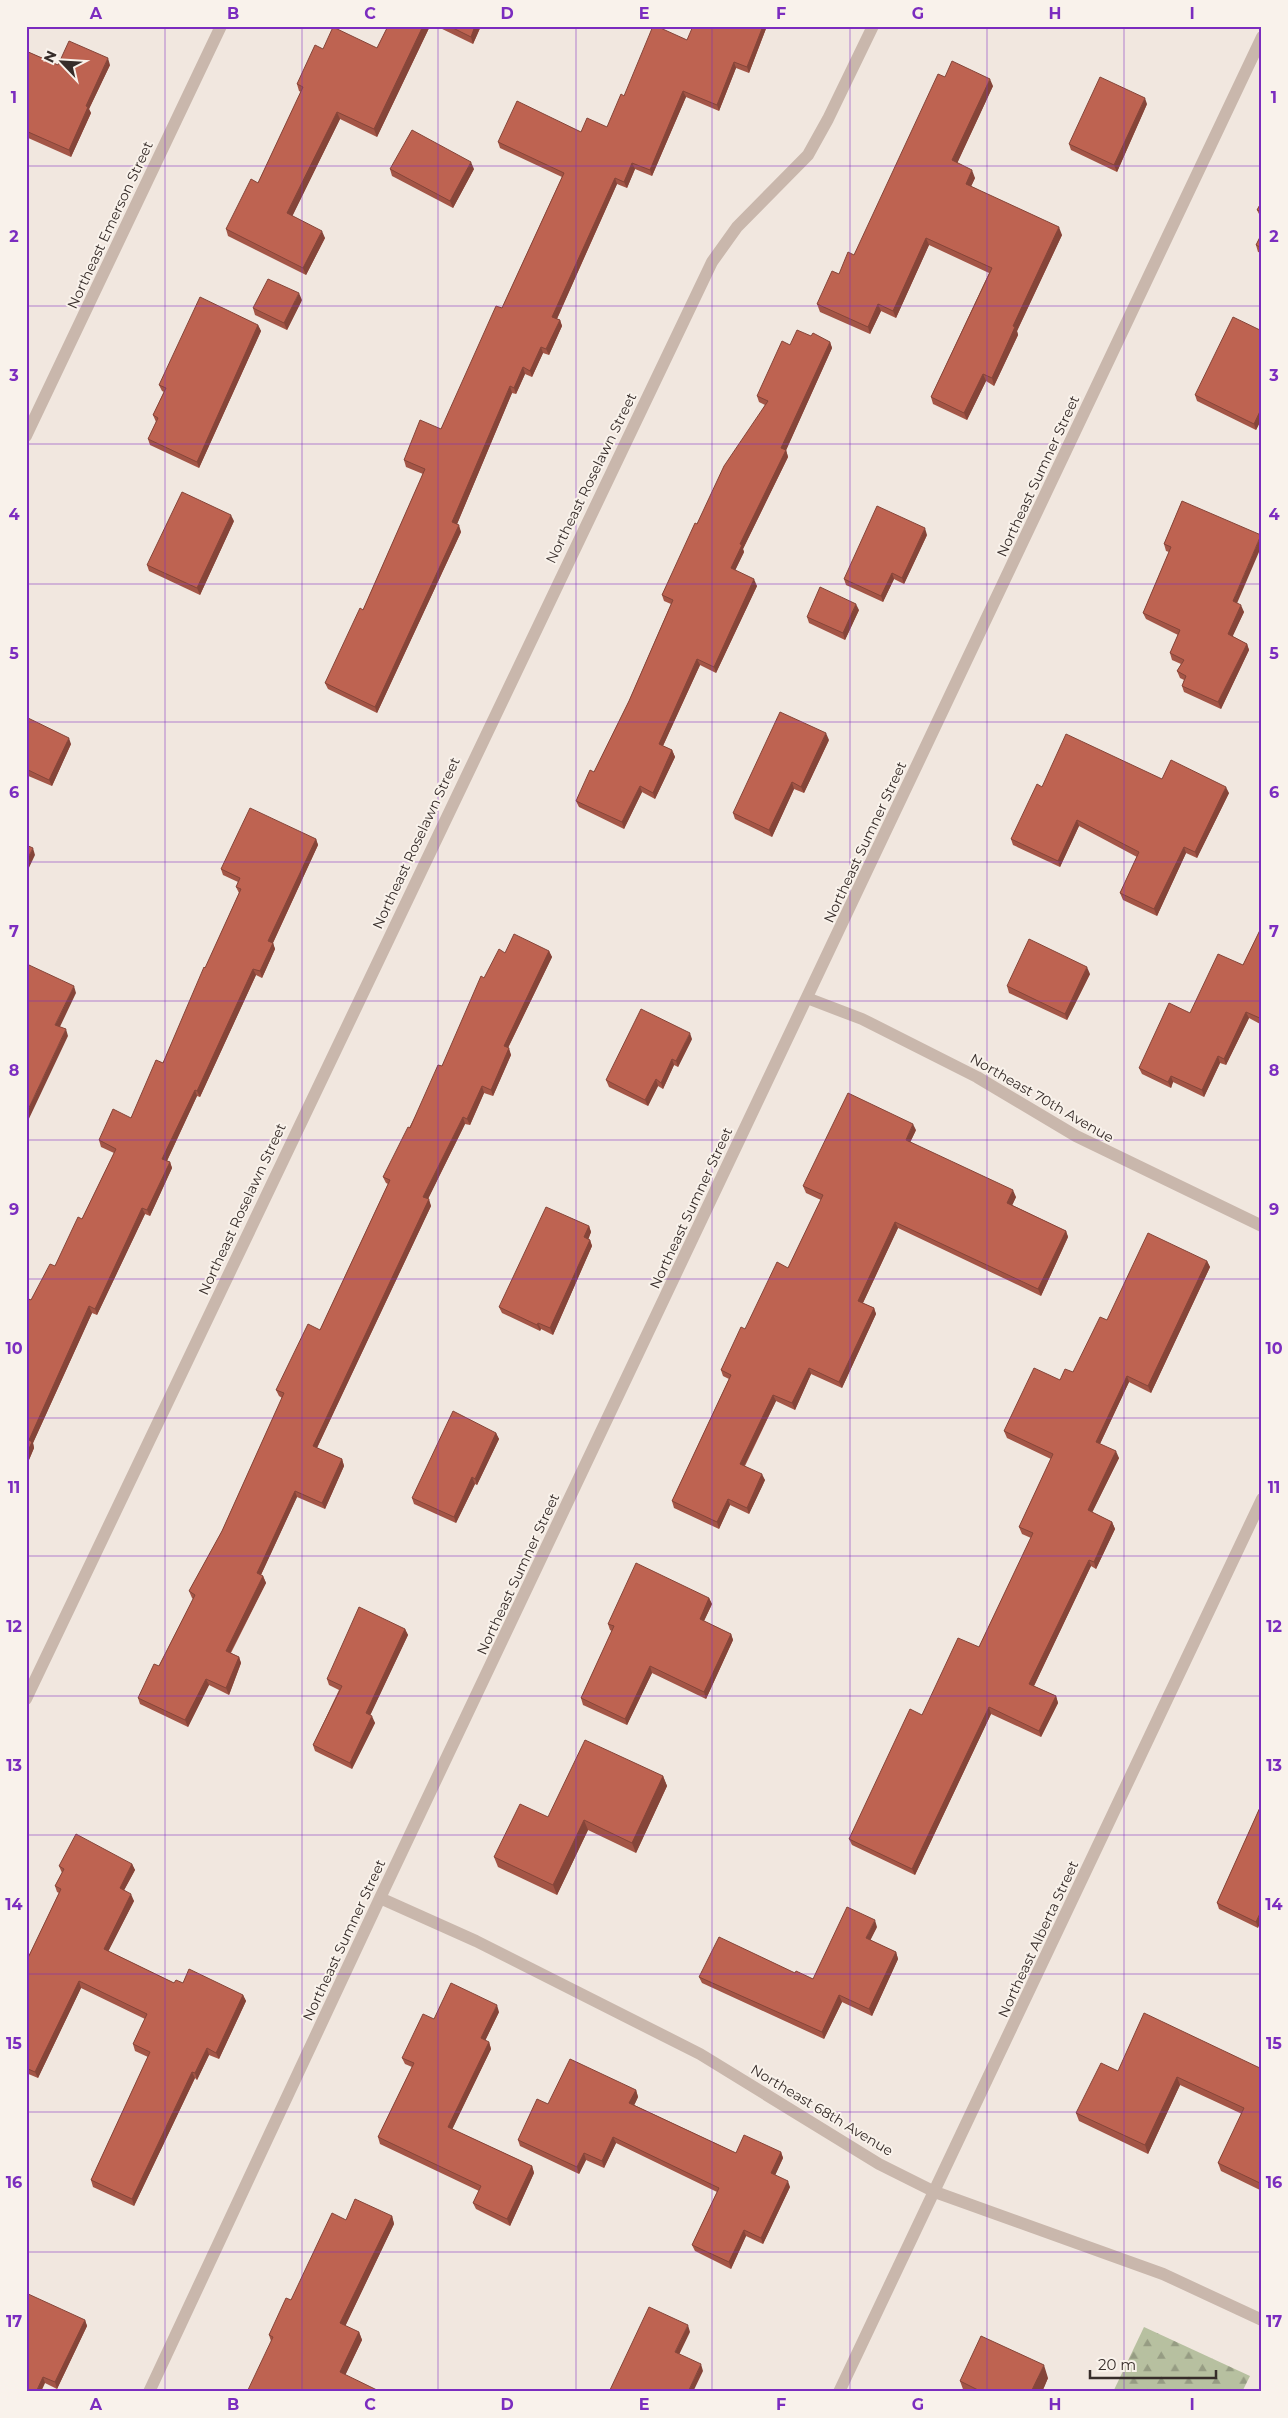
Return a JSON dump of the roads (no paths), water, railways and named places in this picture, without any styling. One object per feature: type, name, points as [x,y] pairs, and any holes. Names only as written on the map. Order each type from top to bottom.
[{"type":"street","name":"Northeast Emerson Street","points":[[26,436],[220,26]]},
{"type":"street","name":"Northeast Roselawn Street","points":[[26,1699],[712,262],[736,227],[808,155],[828,120],[873,26]]},
{"type":"street","name":"Northeast Sumner Street","points":[[149,2392],[380,1898],[1262,37]]},
{"type":"street","name":"Northeast 70th Avenue","points":[[807,998],[862,1019],[977,1077],[1076,1136],[1262,1226]]},
{"type":"street","name":"Northeast Alberta Street","points":[[839,2392],[1262,1499]]},
{"type":"street","name":"Northeast 68th Avenue","points":[[380,1898],[476,1941],[700,2054],[880,2164],[935,2192],[1163,2274],[1262,2320]]}]
